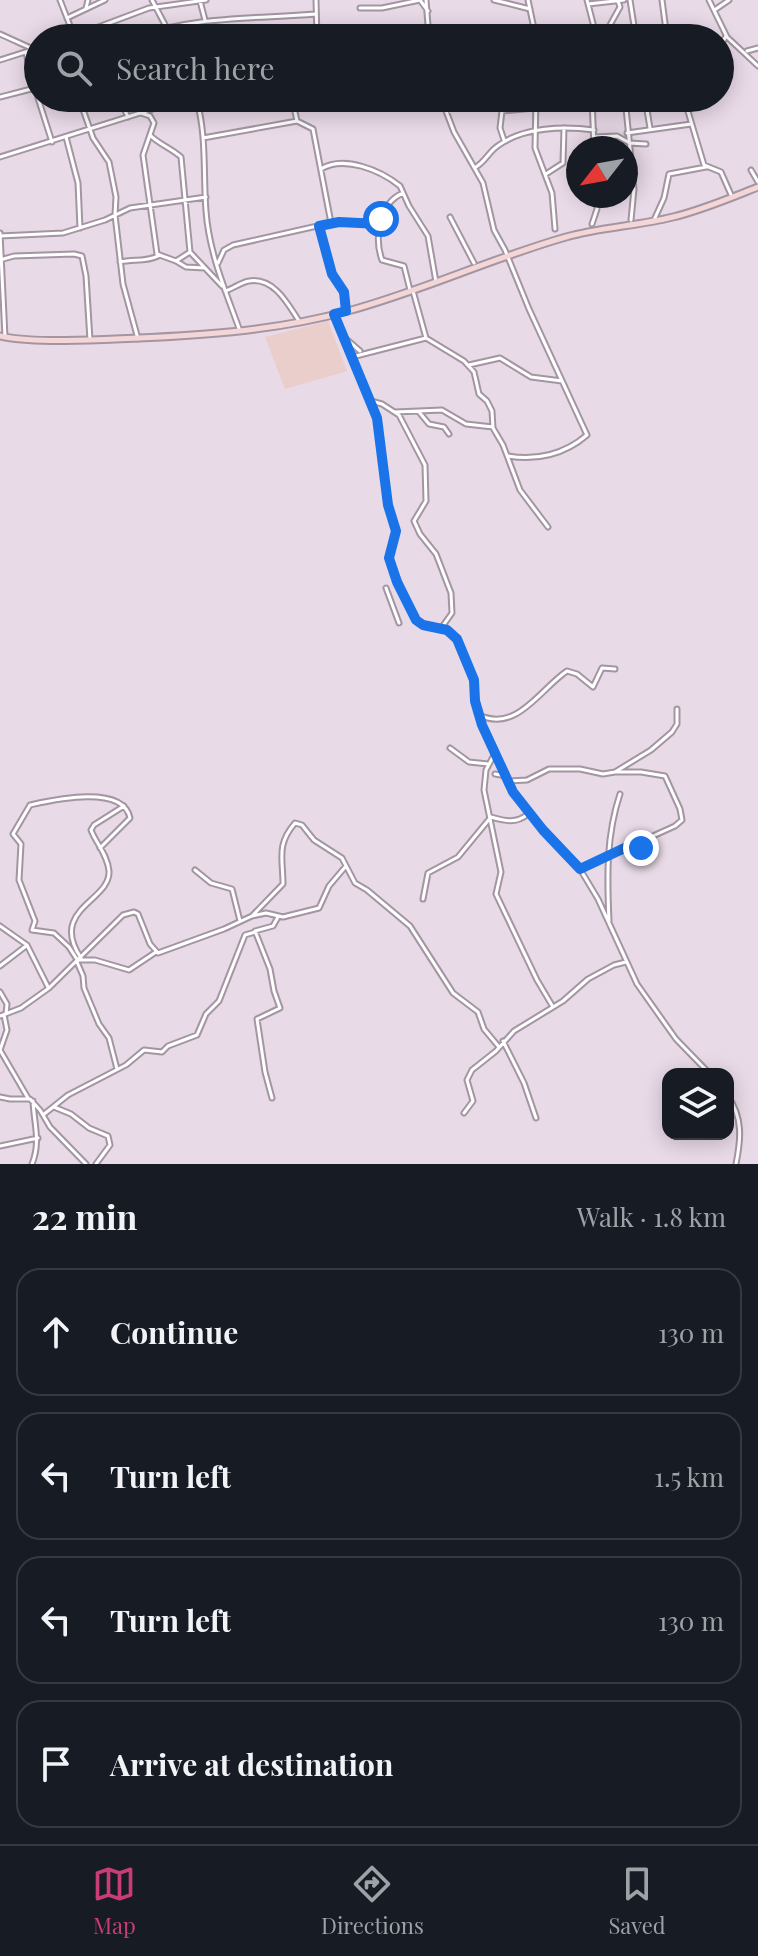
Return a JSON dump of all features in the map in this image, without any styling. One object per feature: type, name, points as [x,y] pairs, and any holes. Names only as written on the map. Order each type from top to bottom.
[{"type":"main road","points":[[3,336],[138,339],[240,331],[334,314],[412,292],[508,255],[581,233],[671,217],[732,198],[758,184]]},
{"type":"street","points":[[60,0],[69,24]]},
{"type":"street","points":[[86,8],[88,0]]},
{"type":"street","points":[[67,18],[105,0]]},
{"type":"street","points":[[152,0],[165,24]]},
{"type":"street","points":[[106,24],[156,7],[203,0],[205,20]]},
{"type":"street","points":[[316,0],[316,24]]},
{"type":"street","points":[[360,8],[382,8],[421,0],[428,11]]},
{"type":"street","points":[[426,0],[428,24]]},
{"type":"street","points":[[494,0],[530,9]]},
{"type":"street","points":[[528,0],[534,24]]},
{"type":"street","points":[[593,24],[588,2],[627,0],[633,24]]},
{"type":"street","points":[[662,0],[666,24]]},
{"type":"street","points":[[709,0],[721,24]]},
{"type":"street","points":[[715,10],[729,0]]},
{"type":"street","points":[[611,24],[620,7],[618,1]]},
{"type":"street","points":[[189,24],[205,20],[316,14]]},
{"type":"street","points":[[0,34],[24,44]]},
{"type":"street","points":[[734,43],[758,66]]},
{"type":"street","points":[[744,51],[758,48]]},
{"type":"street","points":[[0,60],[24,54]]},
{"type":"street","points":[[0,97],[24,91]]},
{"type":"street","points":[[42,112],[52,142]]},
{"type":"street","points":[[84,112],[93,138],[108,160],[116,197],[115,215],[123,284],[138,339]]},
{"type":"street","points":[[126,112],[128,117]]},
{"type":"street","points":[[0,157],[144,112]]},
{"type":"street","points":[[198,112],[206,212],[222,286]]},
{"type":"street","points":[[295,112],[297,121]]},
{"type":"street","points":[[446,112],[483,183],[491,222],[586,436],[553,454],[530,459],[508,456]]},
{"type":"street","points":[[502,112],[500,128],[505,141]]},
{"type":"street","points":[[535,112],[535,148],[552,193],[555,229]]},
{"type":"street","points":[[593,112],[594,136]]},
{"type":"street","points":[[626,112],[628,136]]},
{"type":"street","points":[[647,112],[650,128]]},
{"type":"street","points":[[688,112],[706,167]]},
{"type":"street","points":[[141,113],[150,116],[153,121],[143,155],[158,256]]},
{"type":"street","points":[[202,138],[297,121],[313,129],[331,223]]},
{"type":"street","points":[[617,136],[650,128],[692,124]]},
{"type":"street","points":[[476,167],[505,141],[564,128],[594,130]]},
{"type":"street","points":[[546,174],[563,163],[564,128]]},
{"type":"street","points":[[150,135],[180,155],[190,252],[222,286],[240,331]]},
{"type":"street","points":[[66,137],[78,183],[80,229]]},
{"type":"street","points":[[638,143],[646,144]]},
{"type":"street","points":[[321,169],[337,162],[349,163],[400,186],[428,236],[436,282]]},
{"type":"street","points":[[654,220],[662,205],[669,174],[706,167],[721,172],[732,198]]},
{"type":"street","points":[[751,170],[758,184]]},
{"type":"street","points":[[403,193],[392,200],[380,224],[381,258],[404,266],[426,338],[469,365],[476,377],[479,394],[490,404],[493,427],[524,498],[548,527]]},
{"type":"street","points":[[3,336],[0,234],[58,234],[80,229],[130,208],[206,196]]},
{"type":"street","points":[[592,224],[597,208]]},
{"type":"street","points":[[631,220],[632,208]]},
{"type":"street","points":[[450,217],[474,263]]},
{"type":"street","points":[[217,267],[222,252],[230,246],[331,223],[380,224]]},
{"type":"street","points":[[319,226],[332,274],[344,292],[346,311]]},
{"type":"street","points":[[176,261],[190,252]]},
{"type":"street","points":[[1,260],[24,256],[82,256],[90,340]]},
{"type":"street","points":[[120,262],[158,256],[189,267],[205,268]]},
{"type":"street","points":[[225,291],[250,281],[265,283],[283,298],[299,321]]},
{"type":"street","points":[[334,314],[377,418],[388,505],[396,531],[389,558],[397,582],[416,620],[451,633]]},
{"type":"street","points":[[343,335],[360,351]]},
{"type":"street","points":[[352,357],[426,338]]},
{"type":"street","points":[[469,365],[500,358],[531,377],[562,381]]},
{"type":"street","points":[[371,401],[395,412],[406,425],[425,465],[426,501],[415,526],[433,549],[445,575],[452,603],[449,618],[451,633],[462,648],[472,674],[479,715],[507,779],[518,800],[580,869],[637,984],[665,1024],[705,1068]]},
{"type":"street","points":[[417,410],[429,424],[444,427],[449,434]]},
{"type":"street","points":[[395,412],[442,410],[466,424],[493,427]]},
{"type":"street","points":[[386,588],[399,623]]},
{"type":"street","points":[[441,629],[449,618]]},
{"type":"street","points":[[479,715],[495,721],[513,716],[567,671],[577,674],[593,687],[602,668],[615,669]]},
{"type":"street","points":[[615,772],[651,750],[672,732],[677,724],[677,709]]},
{"type":"street","points":[[450,748],[469,762],[488,764]]},
{"type":"street","points":[[495,753],[488,764],[484,790],[501,872],[495,890],[497,899],[553,1007]]},
{"type":"street","points":[[495,774],[507,779],[527,780],[549,769],[580,769],[603,774],[634,771],[665,776],[682,815],[677,825],[580,869]]},
{"type":"street","points":[[610,925],[608,857],[612,817],[620,794]]},
{"type":"street","points":[[79,960],[54,933],[32,930],[35,921],[19,880],[21,846],[13,834],[30,805],[72,797],[113,799],[124,806],[130,815],[127,823],[100,848]]},
{"type":"street","points":[[117,1069],[109,1038],[99,1024],[84,988],[72,933],[78,911],[99,892],[108,876],[105,857],[91,832],[92,827],[124,806]]},
{"type":"street","points":[[491,817],[510,821],[521,819],[529,813]]},
{"type":"street","points":[[423,899],[428,873],[458,857],[491,817]]},
{"type":"street","points":[[252,916],[282,886],[280,856],[287,834],[295,823],[302,825],[314,840],[342,858],[355,883],[413,928],[453,993],[475,1009],[484,1029],[499,1047]]},
{"type":"street","points":[[633,844],[650,858]]},
{"type":"street","points":[[79,960],[95,960],[125,971],[156,952],[252,916],[266,913],[278,917],[319,908],[327,889],[347,865]]},
{"type":"street","points":[[195,870],[211,883],[232,889],[240,921]]},
{"type":"street","points":[[4,1015],[21,1008],[49,988],[118,918],[134,912],[139,916],[156,952]]},
{"type":"street","points":[[43,1115],[68,1095],[117,1069],[144,1050],[162,1052],[168,1046],[197,1035],[206,1014],[219,1001],[245,935],[258,928],[273,926],[278,917]]},
{"type":"street","points":[[0,926],[27,945],[49,988]]},
{"type":"street","points":[[255,932],[280,1008],[257,1019],[272,1098]]},
{"type":"street","points":[[0,966],[27,945]]},
{"type":"street","points":[[464,1113],[473,1101],[467,1083],[468,1075],[503,1041],[588,979],[627,961]]},
{"type":"street","points":[[0,992],[7,1004],[4,1015],[7,1030],[0,1050],[28,1098],[53,1131],[86,1164]]},
{"type":"street","points":[[503,1041],[524,1083],[536,1118]]},
{"type":"street","points":[[0,1097],[28,1098]]},
{"type":"street","points":[[32,1164],[38,1138],[33,1101]]},
{"type":"street","points":[[734,1106],[741,1125],[736,1164]]},
{"type":"street","points":[[54,1107],[69,1112],[89,1128],[108,1136],[111,1143],[96,1164]]},
{"type":"street","points":[[0,1146],[38,1138]]},
{"type":"shaded area","points":[[328,321],[347,371],[285,389],[265,337]]},
{"type":"route","points":[[381,219],[380,224],[339,222],[319,226],[332,274],[344,292],[346,311],[334,314],[377,418],[388,505],[396,531],[389,558],[397,582],[416,620],[423,625],[447,630],[457,639],[474,680],[475,701],[482,725],[513,792],[543,830],[580,869],[633,844],[641,848]]}]
